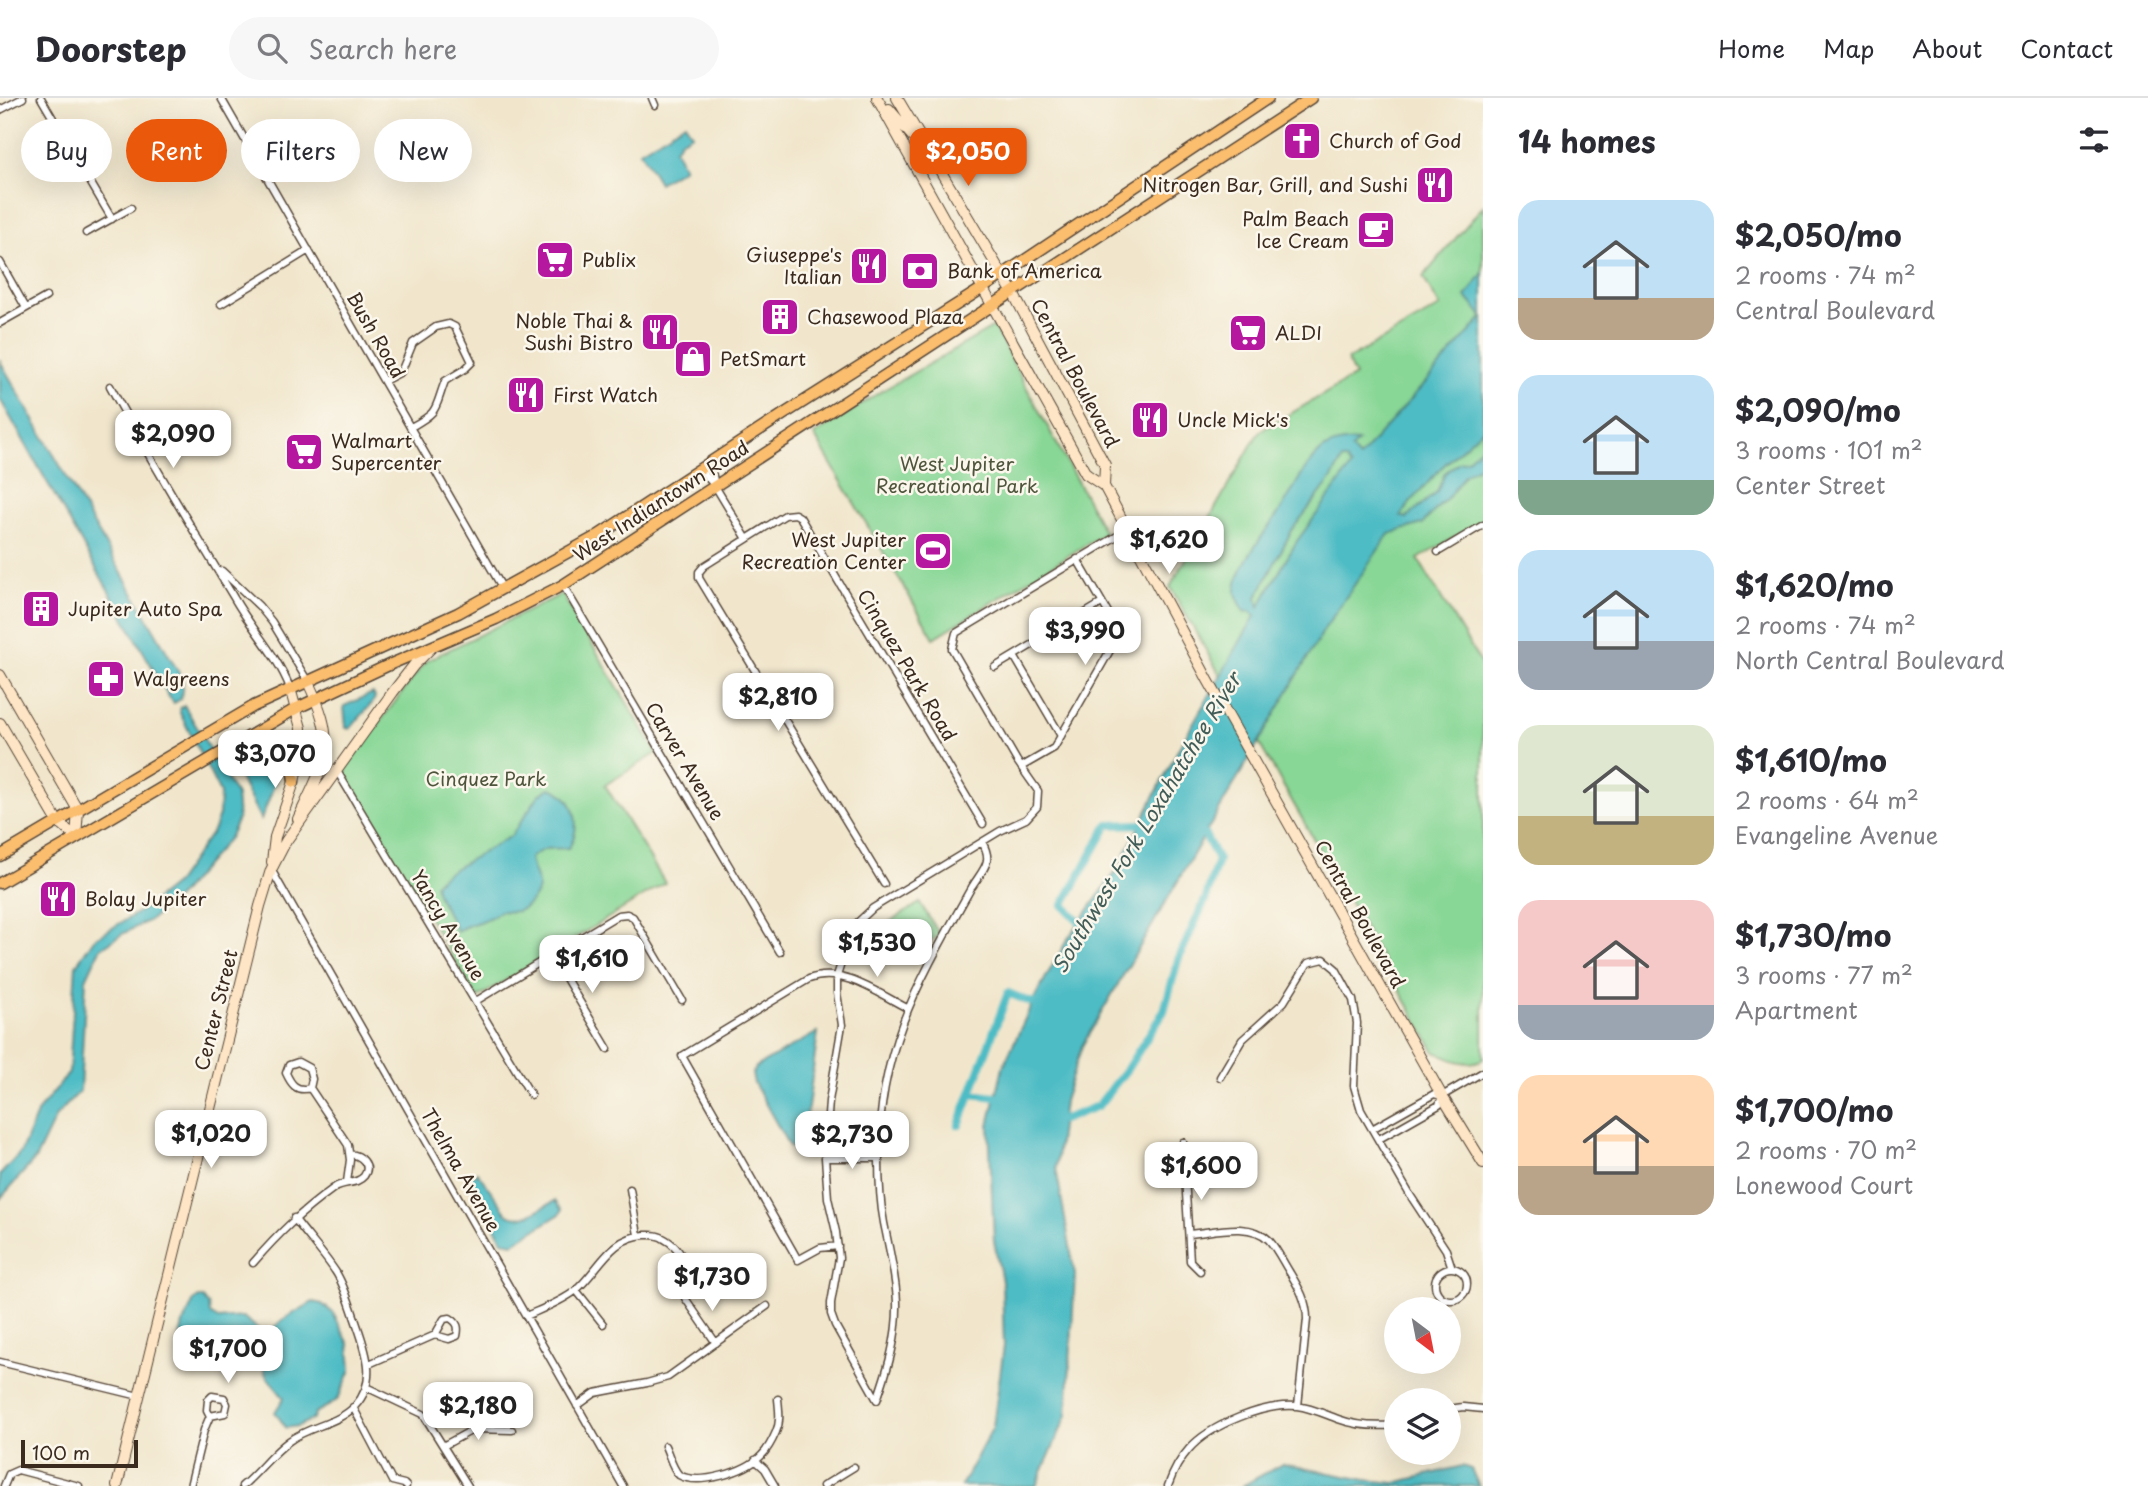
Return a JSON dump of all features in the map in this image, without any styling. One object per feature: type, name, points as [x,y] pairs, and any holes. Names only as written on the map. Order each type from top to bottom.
[{"type":"main road","name":"West Indiantown Road","points":[[0,856],[188,744],[290,688],[448,618],[599,535],[983,288],[1268,98]]},
{"type":"main road","name":"West Indiantown Road","points":[[0,883],[297,708],[432,646],[496,620],[564,585],[1311,98]]},
{"type":"main road","points":[[222,751],[258,743],[276,744],[292,761],[294,782]]},
{"type":"street","points":[[0,110],[23,98]]},
{"type":"street","points":[[41,98],[112,219]]},
{"type":"street","name":"Bush Road","points":[[222,98],[503,589]]},
{"type":"street","points":[[879,98],[913,137],[921,138]]},
{"type":"street","points":[[879,98],[1087,474],[1104,486]]},
{"type":"street","name":"Central Boulevard","points":[[897,98],[1013,293],[1105,465],[1104,486],[1208,680],[1442,1096],[1483,1163]]},
{"type":"street","points":[[86,233],[131,208]]},
{"type":"street","points":[[221,304],[309,250]]},
{"type":"street","points":[[0,262],[26,307]]},
{"type":"street","points":[[0,323],[46,297]]},
{"type":"street","points":[[384,381],[401,372],[413,343],[436,327],[449,324],[455,327],[472,362],[445,381],[438,408],[411,427]]},
{"type":"street","name":"Center Street","points":[[110,386],[139,441],[235,601],[283,671],[297,708],[301,728],[294,782],[275,837],[271,870],[117,1486]]},
{"type":"street","points":[[705,466],[747,539]]},
{"type":"street","points":[[705,466],[715,486]]},
{"type":"street","name":"Cinquez Park Road","points":[[884,884],[699,578],[699,572],[704,566],[785,515],[795,514],[800,517],[984,824]]},
{"type":"street","points":[[1438,552],[1483,525]]},
{"type":"street","points":[[982,842],[989,858],[923,974],[907,1008],[886,1080],[879,1158],[883,1219],[897,1301],[894,1347],[877,1400],[832,1320],[831,1303],[838,1272],[838,1245],[828,1198],[825,1157],[829,1101],[842,1025],[837,976],[846,941],[864,915],[982,842],[1031,816],[1037,807],[1038,791],[1021,767],[952,649],[953,638],[960,629],[1128,530]]},
{"type":"street","points":[[1021,767],[1054,748],[1120,634],[1077,559]]},
{"type":"street","name":"Center Street","points":[[215,564],[272,622],[307,680]]},
{"type":"street","name":"Carver Avenue","points":[[564,585],[780,952]]},
{"type":"street","points":[[995,667],[1102,603]]},
{"type":"street","name":"Center Street","points":[[271,870],[286,841],[405,676],[432,646]]},
{"type":"street","points":[[1014,656],[1061,736]]},
{"type":"street","points":[[0,675],[78,810],[76,837]]},
{"type":"street","points":[[286,841],[319,776],[324,759],[327,734],[307,680]]},
{"type":"street","points":[[0,723],[58,822],[76,837]]},
{"type":"street","name":"Yancy Avenue","points":[[337,771],[531,1096]]},
{"type":"street","name":"Thelma Avenue","points":[[271,870],[623,1486]]},
{"type":"street","points":[[476,1001],[618,915],[627,914],[633,917],[682,1000]]},
{"type":"street","points":[[552,955],[608,1049]]},
{"type":"street","points":[[1220,1077],[1242,1040],[1284,1002],[1308,963],[1324,959],[1336,969],[1353,1000],[1357,1023],[1354,1086],[1361,1110],[1410,1195],[1446,1250],[1452,1268],[1465,1275],[1467,1285],[1464,1294],[1450,1300],[1440,1295],[1436,1286],[1438,1276],[1452,1268]]},
{"type":"street","points":[[838,1245],[820,1248],[798,1260],[682,1056],[809,979],[826,975],[837,976],[907,1008]]},
{"type":"street","points":[[310,1087],[303,1090],[291,1083],[286,1073],[289,1065],[298,1062],[309,1068],[312,1079],[310,1087],[345,1139],[350,1154],[347,1182]]},
{"type":"street","points":[[1372,1129],[1434,1094],[1442,1096],[1483,1072]]},
{"type":"street","points":[[1379,1139],[1440,1105],[1442,1096]]},
{"type":"street","points":[[1183,1142],[1191,1261],[1200,1271]]},
{"type":"street","points":[[253,1263],[294,1219],[336,1186],[363,1178],[366,1167],[361,1157],[350,1154]]},
{"type":"street","points":[[825,1157],[879,1158]]},
{"type":"street","points":[[630,1189],[638,1236]]},
{"type":"street","points":[[242,1486],[287,1442],[354,1407],[366,1387],[369,1364],[345,1292],[338,1277],[294,1219]]},
{"type":"street","points":[[1189,1234],[1246,1229],[1258,1232],[1272,1244],[1300,1289],[1306,1307],[1298,1406]]},
{"type":"street","points":[[526,1316],[576,1290],[606,1254],[624,1239],[656,1235],[671,1242],[682,1255],[685,1264]]},
{"type":"street","points":[[576,1290],[603,1324]]},
{"type":"street","points":[[685,1298],[716,1343]]},
{"type":"street","points":[[577,1406],[595,1393],[668,1377],[766,1306]]},
{"type":"street","points":[[369,1364],[435,1335]]},
{"type":"street","points":[[0,1362],[139,1396]]},
{"type":"street","points":[[366,1387],[418,1410],[427,1419],[468,1486]]},
{"type":"street","points":[[665,1446],[678,1475],[683,1478],[702,1483],[730,1477],[762,1455],[778,1428],[778,1399]]},
{"type":"street","points":[[1168,1486],[1181,1458],[1199,1439],[1258,1411],[1298,1406],[1354,1424],[1384,1425]]},
{"type":"street","points":[[354,1407],[390,1484],[406,1486]]},
{"type":"street","points":[[1461,1407],[1483,1409]]},
{"type":"street","points":[[190,1486],[204,1430],[211,1416]]},
{"type":"street","points":[[443,1446],[474,1429],[512,1430]]},
{"type":"street","points":[[755,1460],[765,1469],[775,1486]]},
{"type":"street","points":[[823,1486],[854,1467]]},
{"type":"street","points":[[4,1486],[9,1474],[19,1470],[79,1486]]},
{"type":"street","points":[[251,1478],[257,1486]]},
{"type":"street","points":[[677,1486],[683,1478]]},
{"type":"green space","points":[[1483,206],[1483,520],[1418,559],[1483,667],[1483,1059],[1465,1063],[1435,1052],[1170,587],[1259,432],[1355,376],[1347,360],[1440,307],[1423,277]]},
{"type":"green space","name":"West Jupiter Recreational Park","points":[[994,327],[1105,533],[934,638],[814,435],[880,392]]},
{"type":"green space","name":"Cinquez Park","points":[[562,594],[657,753],[605,785],[665,883],[477,998],[342,772],[426,661]]},
{"type":"green space","points":[[920,903],[940,935],[900,960],[880,928]]},
{"type":"water","points":[[685,123],[692,134],[680,141],[675,149],[684,168],[659,183],[640,151]]},
{"type":"water","points":[[1483,273],[1483,317],[1466,297]]},
{"type":"water","name":"Southwest Fork Loxahatchee River","points":[[1483,317],[1483,429],[1441,468],[1401,516],[1406,518],[1437,492],[1445,473],[1459,462],[1467,460],[1483,445],[1483,464],[1464,475],[1450,495],[1422,524],[1389,534],[1325,628],[1082,1046],[1064,1101],[1056,1168],[1075,1275],[1067,1415],[1036,1486],[961,1486],[993,1427],[1004,1346],[1002,1281],[994,1241],[989,1125],[1003,1067],[1036,995],[1067,940],[1117,870],[1180,746],[1255,616],[1250,611],[1245,612],[1236,594],[1237,583],[1246,561],[1303,473],[1322,451],[1336,444],[1358,442],[1351,449],[1359,458]],"holes":[[[1342,460],[1346,460],[1351,467],[1297,541],[1259,607],[1257,597],[1292,530],[1332,478]]]},
{"type":"water","points":[[0,361],[183,680],[181,699],[174,703],[0,399]]},
{"type":"water","points":[[373,693],[373,702],[350,729],[346,728],[344,706]]},
{"type":"water","points":[[184,705],[236,795],[238,819],[229,838],[178,897],[152,919],[100,949],[86,979],[80,1091],[56,1116],[36,1158],[0,1199],[0,1175],[21,1152],[38,1111],[69,1073],[76,965],[94,939],[142,910],[176,883],[214,829],[219,815],[220,793],[180,713],[180,708]]},
{"type":"water","points":[[258,760],[270,767],[276,780],[261,820],[237,772]]},
{"type":"water","points":[[550,788],[566,798],[574,812],[575,830],[569,848],[545,849],[530,858],[538,889],[524,907],[517,911],[500,911],[490,918],[457,931],[437,894],[435,884],[442,876],[511,836],[539,795]]},
{"type":"water","points":[[818,1032],[803,1145],[801,1152],[797,1152],[789,1146],[754,1083],[752,1074],[756,1067]]},
{"type":"water","points":[[477,1172],[507,1213],[513,1216],[531,1214],[555,1201],[562,1210],[560,1214],[513,1243],[503,1241],[469,1182]]},
{"type":"water","points":[[200,1298],[209,1306],[210,1314],[218,1319],[243,1317],[266,1335],[282,1320],[313,1302],[322,1304],[333,1313],[349,1344],[351,1370],[338,1399],[315,1413],[313,1419],[286,1428],[275,1412],[284,1398],[266,1375],[259,1352],[211,1335],[183,1347],[179,1341],[194,1300]]},
{"type":"water","points":[[1282,1464],[1395,1483],[1462,1466],[1471,1469],[1479,1486],[1242,1486]]},
{"type":"waterway","name":"Southwest Fork Loxahatchee River","points":[[1080,922],[1063,905],[1108,825],[1141,824]]},
{"type":"waterway","points":[[1062,1120],[1098,1106],[1127,1069],[1164,1011],[1178,960],[1206,898],[1218,860],[1205,835]]},
{"type":"waterway","points":[[959,1125],[1008,993],[1033,1003]]},
{"type":"waterway","points":[[971,1094],[996,1097]]},
{"type":"place","name":"Church of God","points":[[1302,141]]},
{"type":"place","name":"Nitrogen Bar, Grill, and Sushi","points":[[1435,185]]},
{"type":"place","name":"Palm Beach Ice Cream","points":[[1376,230]]},
{"type":"place","name":"Publix","points":[[555,260]]},
{"type":"place","name":"Giuseppe's Italian","points":[[869,266]]},
{"type":"place","name":"Bank of America","points":[[920,271]]},
{"type":"place","name":"Chasewood Plaza","points":[[780,317]]},
{"type":"place","name":"Noble Thai & Sushi Bistro","points":[[660,332]]},
{"type":"place","name":"ALDI","points":[[1248,333]]},
{"type":"place","name":"PetSmart","points":[[693,359]]},
{"type":"place","name":"First Watch","points":[[526,395]]},
{"type":"place","name":"Uncle Mick's","points":[[1150,420]]},
{"type":"place","name":"Walmart Supercenter","points":[[304,452]]},
{"type":"place","name":"West Jupiter Recreation Center","points":[[933,551]]},
{"type":"place","name":"Jupiter Auto Spa","points":[[41,609]]},
{"type":"place","name":"Walgreens","points":[[106,679]]},
{"type":"place","name":"Bolay Jupiter","points":[[58,899]]}]
